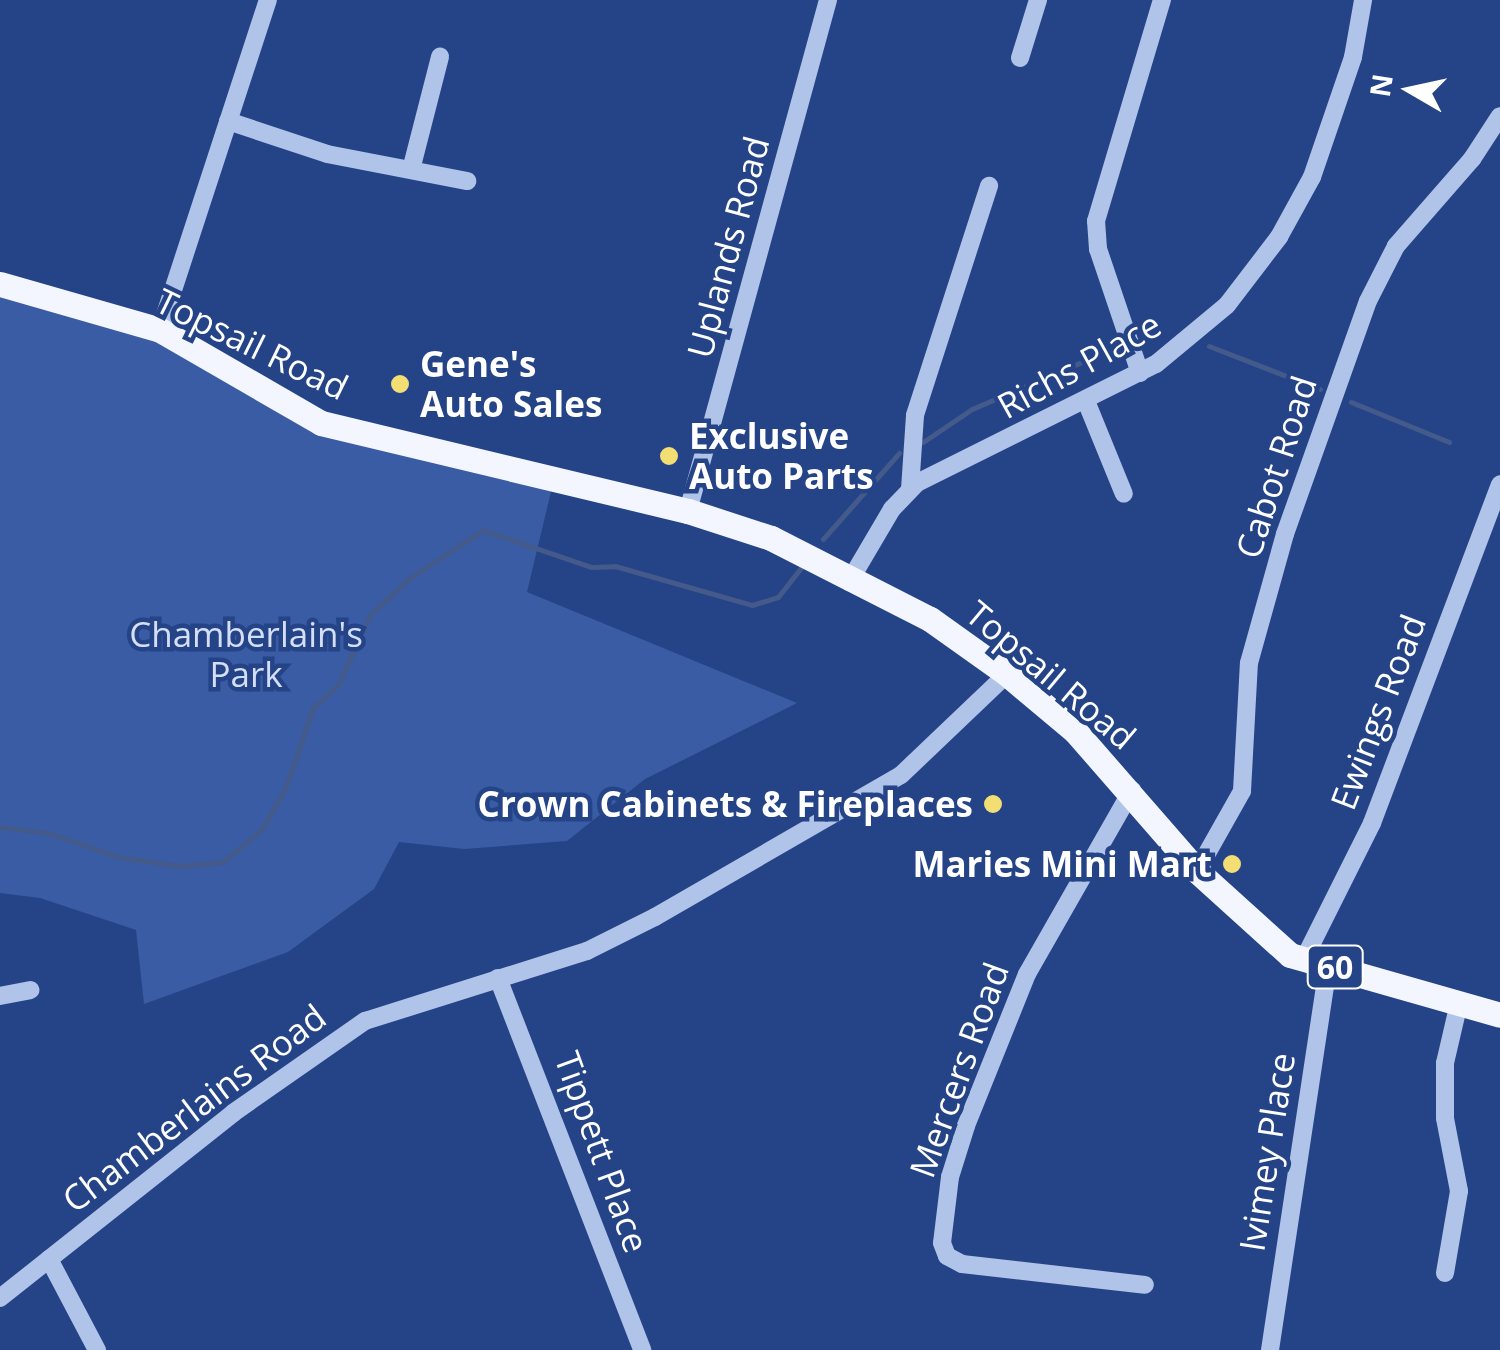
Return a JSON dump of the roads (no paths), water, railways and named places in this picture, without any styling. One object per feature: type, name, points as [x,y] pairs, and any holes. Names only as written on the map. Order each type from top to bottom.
[{"type":"main road","name":"Topsail Road","points":[[0,284],[160,330],[321,423],[688,511],[772,538],[849,582],[930,619],[1007,674],[1075,731],[1132,790],[1197,871],[1240,915],[1290,955],[1458,1007],[1500,1015]]},
{"type":"street","points":[[160,330],[268,0]]},
{"type":"street","name":"Uplands Road","points":[[688,511],[828,0]]},
{"type":"street","points":[[1020,58],[1038,0]]},
{"type":"street","points":[[1140,373],[1096,222],[1162,0]]},
{"type":"street","name":"Richs Place","points":[[910,489],[1140,373],[1215,318],[1290,218],[1330,131],[1363,0]]},
{"type":"street","points":[[412,166],[440,57]]},
{"type":"street","name":"Cabot Road","points":[[1197,871],[1242,791],[1250,663],[1285,534],[1368,300],[1396,246],[1472,159],[1500,116]]},
{"type":"street","points":[[228,121],[328,154],[412,166],[466,181]]},
{"type":"street","points":[[849,582],[910,489],[916,415],[989,186]]},
{"type":"street","points":[[1086,401],[1124,494]]},
{"type":"street","name":"Ewings Road","points":[[1316,962],[1500,484]]},
{"type":"street","name":"Chamberlains Road","points":[[0,1298],[233,1113],[365,1020],[587,951],[853,808],[902,775],[1007,674]]},
{"type":"street","name":"Mercers Road","points":[[1132,790],[1027,974],[950,1176],[942,1243],[947,1256],[962,1264],[1145,1285]]},
{"type":"street","name":"Ivimey Place","points":[[1270,1350],[1316,962]]},
{"type":"street","name":"Tippett Place","points":[[498,978],[642,1350]]},
{"type":"street","points":[[0,996],[30,990]]},
{"type":"street","points":[[1445,1273],[1459,1191],[1445,1118],[1445,1063],[1458,1007]]},
{"type":"street","points":[[49,1259],[96,1350]]},
{"type":"waterway","points":[[1209,346],[1320,389]]},
{"type":"waterway","points":[[923,442],[972,409],[1107,351]]},
{"type":"waterway","points":[[1351,402],[1449,442]]},
{"type":"waterway","points":[[823,539],[899,453]]},
{"type":"waterway","points":[[0,827],[49,833],[118,857],[180,866],[223,862],[262,829],[285,789],[313,708],[338,685],[370,615],[407,580],[483,530],[591,567],[615,566],[752,605],[778,597],[803,565]]},
{"type":"place","name":"Gene's Auto Sales","points":[[400,384]]},
{"type":"place","name":"Exclusive Auto Parts","points":[[669,456]]},
{"type":"place","name":"Crown Cabinets & Fireplaces","points":[[993,804]]},
{"type":"place","name":"Maries Mini Mart","points":[[1232,864]]},
{"type":"park label","name":"Chamberlain's Park","points":[[246,654]]}]
